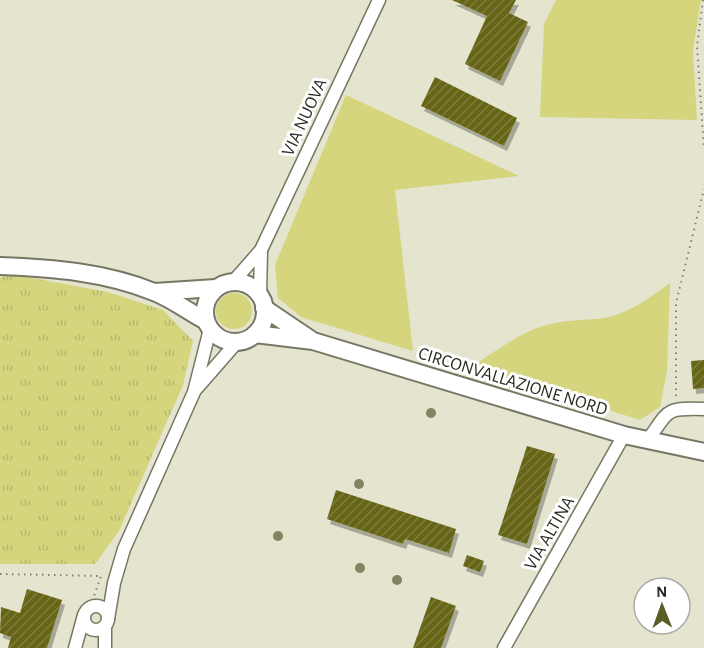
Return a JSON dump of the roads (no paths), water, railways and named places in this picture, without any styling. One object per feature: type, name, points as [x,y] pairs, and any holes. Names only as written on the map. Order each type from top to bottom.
[{"type":"street","name":"VIA NUOVA","points":[[233,282],[261,250],[379,0]]},
{"type":"street","name":"VIA NUOVA","points":[[261,250],[262,302]]},
{"type":"street","points":[[0,266],[48,268],[105,278],[154,292],[208,325],[217,336],[226,341],[237,342],[255,334],[264,317],[262,302],[248,285],[233,282],[216,288],[154,292]]},
{"type":"street","points":[[75,647],[79,641],[103,625],[124,549],[194,392],[208,325],[206,303],[216,288]]},
{"type":"street","name":"CIRCONVALLAZIONE NORD","points":[[262,302],[313,341]]},
{"type":"street","name":"CIRCONVALLAZIONE NORD","points":[[255,334],[313,341],[624,435],[704,452]]},
{"type":"street","points":[[194,392],[237,342]]},
{"type":"street","points":[[648,440],[668,413],[676,408],[704,409]]},
{"type":"street","name":"VIA ALTINA","points":[[504,648],[624,435]]},
{"type":"street","points":[[96,606],[114,583]]},
{"type":"street","points":[[75,647],[84,615],[88,608],[96,606],[103,609],[105,648]]},
{"type":"street","points":[[84,615],[84,623],[87,626],[103,625]]}]
